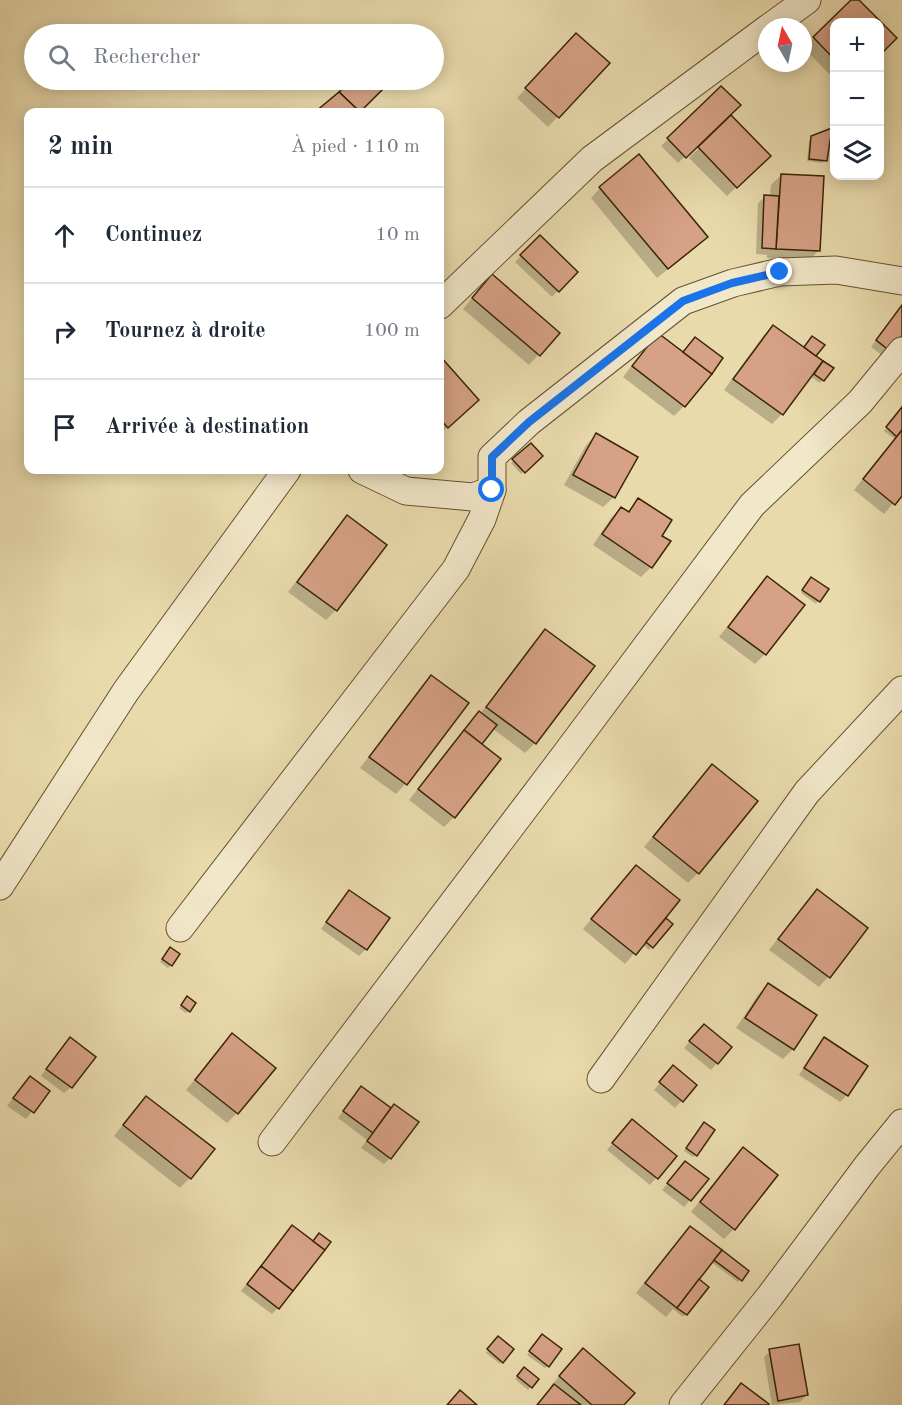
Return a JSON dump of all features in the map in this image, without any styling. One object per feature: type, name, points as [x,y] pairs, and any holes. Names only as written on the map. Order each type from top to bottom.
[{"type":"street","points":[[772,18],[807,0]]},
{"type":"street","points":[[444,301],[592,159],[758,29]]},
{"type":"street","points":[[180,928],[456,569],[482,519],[492,490],[492,457],[529,422],[683,301],[732,283],[780,272],[836,270],[902,280]]},
{"type":"street","points":[[272,1142],[566,755],[752,505],[860,402],[902,351]]},
{"type":"street","points":[[0,886],[126,691],[284,474]]},
{"type":"street","points":[[370,474],[406,491],[473,497],[492,490]]},
{"type":"street","points":[[601,1079],[807,792],[902,690]]},
{"type":"street","points":[[683,1405],[771,1296],[867,1166],[902,1124]]},
{"type":"building","points":[[851,0],[859,0],[877,18],[833,18]]},
{"type":"building","points":[[830,20],[830,55],[813,37]]},
{"type":"building","points":[[884,25],[897,38],[884,51]]},
{"type":"building","points":[[576,33],[610,63],[559,118],[525,88]]},
{"type":"building","points":[[721,86],[741,105],[686,158],[667,138]]},
{"type":"building","points":[[341,90],[382,90],[364,108],[356,108],[339,92]]},
{"type":"building","points":[[339,92],[356,108],[320,108]]},
{"type":"building","points":[[731,115],[771,156],[737,188],[698,147]]},
{"type":"building","points":[[830,129],[827,161],[809,159],[811,136]]},
{"type":"building","points":[[639,154],[708,237],[668,269],[599,187]]},
{"type":"building","points":[[781,174],[824,176],[820,251],[776,249]]},
{"type":"building","points":[[764,195],[779,196],[776,249],[762,248]]},
{"type":"building","points":[[540,235],[578,272],[559,292],[520,255]]},
{"type":"building","points":[[492,274],[560,333],[540,356],[472,298]]},
{"type":"building","points":[[902,305],[902,336],[890,351],[876,340]]},
{"type":"building","points":[[773,325],[823,361],[783,415],[733,379]]},
{"type":"building","points":[[658,333],[712,374],[685,407],[632,366]]},
{"type":"building","points":[[812,336],[825,345],[816,356],[804,347]]},
{"type":"building","points":[[695,337],[723,358],[712,374],[683,352]]},
{"type":"building","points":[[444,361],[479,400],[448,428],[444,424]]},
{"type":"building","points":[[823,361],[834,368],[824,381],[814,374]]},
{"type":"building","points":[[902,407],[902,430],[897,437],[886,427]]},
{"type":"building","points":[[902,430],[902,496],[895,505],[863,479]]},
{"type":"building","points":[[596,433],[638,457],[615,498],[573,475]]},
{"type":"building","points":[[531,443],[543,456],[525,473],[512,459]]},
{"type":"building","points":[[638,498],[672,520],[662,536],[671,541],[652,568],[602,534],[621,507],[629,512]]},
{"type":"building","points":[[347,515],[387,545],[337,611],[297,582]]},
{"type":"building","points":[[767,576],[805,605],[766,655],[728,627]]},
{"type":"building","points":[[811,577],[829,589],[820,602],[802,590]]},
{"type":"building","points":[[545,629],[595,666],[536,744],[486,707]]},
{"type":"building","points":[[431,675],[469,703],[407,785],[369,757]]},
{"type":"building","points":[[479,711],[497,725],[482,744],[464,730]]},
{"type":"building","points":[[464,730],[501,759],[455,818],[418,789]]},
{"type":"building","points":[[712,764],[758,801],[699,874],[653,837]]},
{"type":"building","points":[[636,865],[680,900],[636,955],[591,919]]},
{"type":"building","points":[[817,889],[868,928],[830,978],[778,939]]},
{"type":"building","points":[[349,890],[390,918],[367,950],[326,922]]},
{"type":"building","points":[[666,918],[673,924],[653,948],[646,942]]},
{"type":"building","points":[[170,947],[180,954],[172,966],[162,959]]},
{"type":"building","points":[[768,983],[817,1015],[794,1050],[745,1018]]},
{"type":"building","points":[[187,996],[196,1003],[190,1012],[181,1005]]},
{"type":"building","points":[[704,1024],[732,1047],[718,1064],[689,1041]]},
{"type":"building","points":[[232,1033],[276,1068],[238,1114],[195,1080]]},
{"type":"building","points":[[70,1037],[96,1057],[72,1088],[46,1069]]},
{"type":"building","points":[[824,1037],[868,1066],[848,1096],[804,1068]]},
{"type":"building","points":[[673,1065],[697,1085],[683,1102],[659,1082]]},
{"type":"building","points":[[30,1076],[50,1091],[34,1113],[13,1098]]},
{"type":"building","points":[[361,1086],[391,1108],[373,1133],[343,1111]]},
{"type":"building","points":[[146,1096],[215,1149],[191,1179],[123,1125]]},
{"type":"building","points":[[394,1104],[419,1122],[391,1159],[367,1141]]},
{"type":"building","points":[[632,1119],[677,1156],[658,1179],[612,1143]]},
{"type":"building","points":[[704,1122],[715,1130],[697,1156],[686,1148]]},
{"type":"building","points":[[743,1147],[778,1175],[735,1230],[700,1202]]},
{"type":"building","points":[[685,1161],[709,1179],[691,1201],[667,1183]]},
{"type":"building","points":[[292,1225],[325,1250],[293,1291],[261,1266]]},
{"type":"building","points":[[690,1226],[722,1250],[677,1308],[645,1283]]},
{"type":"building","points":[[319,1233],[331,1242],[325,1250],[313,1241]]},
{"type":"building","points":[[722,1250],[749,1271],[742,1281],[714,1260]]},
{"type":"building","points":[[261,1266],[293,1291],[279,1309],[247,1284]]},
{"type":"building","points":[[699,1279],[709,1287],[687,1315],[677,1308]]},
{"type":"building","points":[[542,1334],[562,1349],[549,1367],[529,1351]]},
{"type":"building","points":[[498,1336],[514,1349],[503,1363],[487,1349]]},
{"type":"building","points":[[799,1344],[808,1395],[778,1401],[769,1349]]},
{"type":"building","points":[[583,1348],[635,1393],[624,1405],[592,1405],[559,1376]]},
{"type":"building","points":[[524,1367],[539,1379],[532,1388],[517,1376]]},
{"type":"building","points":[[741,1383],[769,1404],[724,1405]]},
{"type":"building","points":[[554,1384],[581,1405],[537,1405]]},
{"type":"building","points":[[460,1390],[477,1405],[447,1405]]},
{"type":"route","points":[[492,490],[492,457],[529,422],[683,301],[732,283],[780,272]]}]
